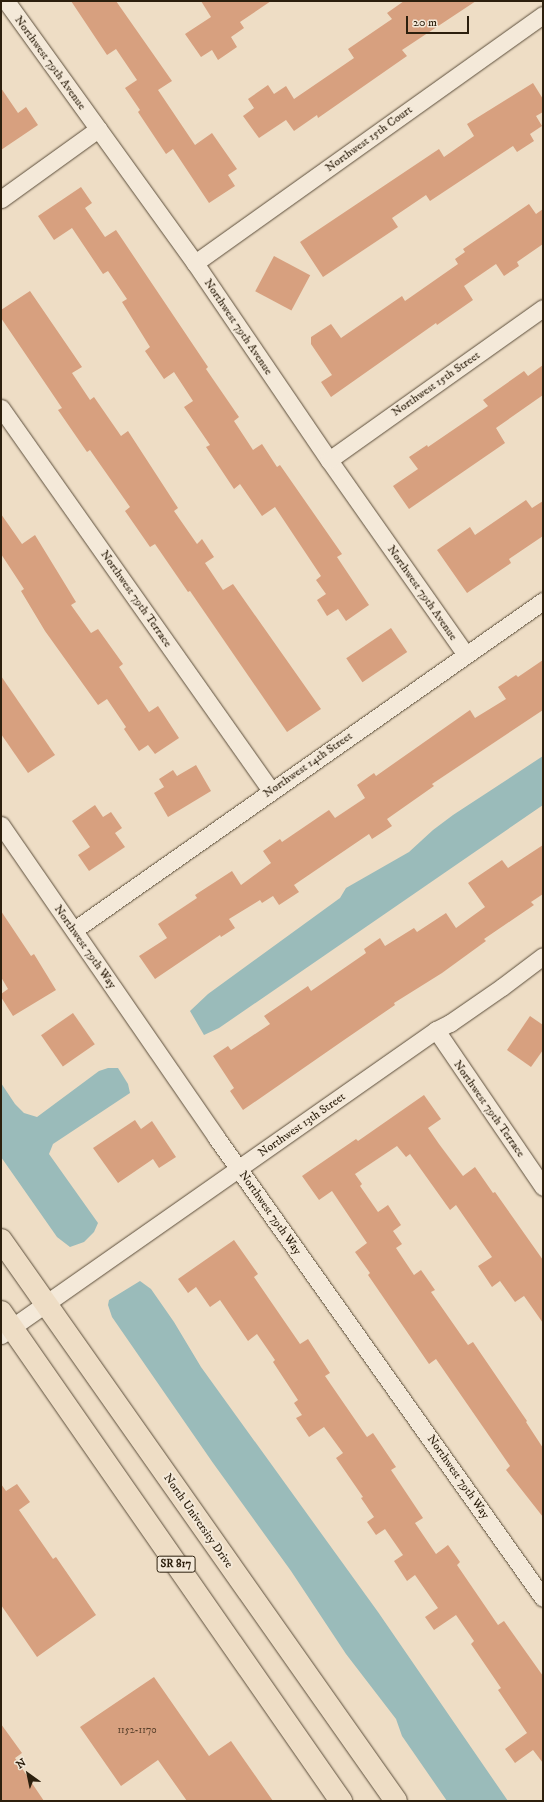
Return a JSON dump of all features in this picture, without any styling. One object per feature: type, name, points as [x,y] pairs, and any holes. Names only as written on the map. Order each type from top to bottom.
[{"type":"main road","name":"North University Drive","points":[[1,1240],[396,1801]]},
{"type":"main road","name":"SR 817","points":[[5,1325],[341,1801]]},
{"type":"street","name":"Northwest 79th Avenue","points":[[6,1],[195,263],[329,460],[466,655]]},
{"type":"street","name":"Northwest 15th Court","points":[[195,263],[543,15]]},
{"type":"street","points":[[1,199],[98,129]]},
{"type":"street","name":"Northwest 15th Street","points":[[329,460],[543,308]]},
{"type":"street","name":"Northwest 79th Terrace","points":[[1,408],[271,791]]},
{"type":"street","name":"Northwest 14th Street","points":[[74,930],[543,601]]},
{"type":"street","name":"Northwest 79th Way","points":[[1,825],[239,1169],[543,1598]]},
{"type":"street","name":"Northwest 13th Street","points":[[5,1325],[46,1305],[436,1030],[457,1019],[543,956]]},
{"type":"street","name":"Northwest 79th Terrace","points":[[436,1030],[543,1187]]},
{"type":"water","points":[[543,756],[543,805],[219,1028],[204,1035],[190,1011],[208,994],[340,898],[346,888],[409,852],[433,830],[453,815]]},
{"type":"water","points":[[108,1068],[118,1068],[128,1084],[130,1093],[53,1144],[49,1154],[98,1223],[94,1232],[84,1242],[70,1247],[57,1237],[1,1157],[1,1083],[15,1104],[24,1113],[37,1117],[99,1071]]},
{"type":"water","points":[[140,1281],[151,1289],[174,1322],[201,1367],[378,1612],[508,1801],[447,1801],[402,1736],[396,1719],[346,1654],[291,1571],[213,1463],[112,1317],[108,1305],[109,1300]]},
{"type":"building","points":[[71,1],[116,1],[172,81],[158,90],[195,145],[212,133],[237,169],[228,175],[235,186],[209,203],[173,149],[166,154],[138,112],[140,110],[125,88],[137,80],[116,49],[107,55]]},
{"type":"building","points":[[201,1],[271,1],[240,22],[244,28],[231,37],[237,47],[218,60],[212,50],[201,57],[185,34],[211,17]]},
{"type":"building","points":[[404,1],[476,1],[402,50],[407,56],[318,118],[317,115],[294,131],[286,120],[259,138],[243,116],[254,108],[248,99],[268,85],[274,94],[286,86],[294,99],[354,58],[348,49],[392,19],[387,13]]},
{"type":"building","points":[[533,83],[543,99],[543,112],[536,116],[542,126],[530,134],[534,141],[517,152],[513,146],[430,201],[426,195],[392,218],[398,227],[323,277],[300,242],[439,149],[444,157],[474,136],[467,124]]},
{"type":"building","points":[[1,88],[18,113],[26,107],[38,125],[1,150]]},
{"type":"building","points":[[81,187],[92,203],[85,208],[105,237],[116,230],[208,367],[206,369],[239,417],[234,421],[253,450],[262,444],[277,467],[280,465],[342,554],[337,557],[369,605],[346,621],[338,609],[327,616],[317,600],[326,594],[316,580],[321,576],[275,507],[262,516],[240,484],[234,489],[206,447],[210,445],[184,407],[193,401],[174,372],[164,379],[145,351],[150,347],[122,302],[127,299],[108,271],[103,274],[72,228],[54,240],[38,216]]},
{"type":"building","points":[[529,204],[536,214],[543,209],[543,244],[517,262],[519,266],[504,276],[496,264],[464,286],[473,300],[437,325],[436,323],[331,397],[321,382],[332,375],[311,344],[311,337],[331,324],[341,338],[402,296],[405,301],[458,264],[455,259],[465,252],[463,249]]},
{"type":"building","points":[[274,256],[310,275],[291,311],[255,291]]},
{"type":"building","points":[[30,291],[82,367],[72,373],[90,400],[94,397],[121,436],[128,431],[178,508],[174,511],[197,544],[202,539],[214,557],[205,563],[223,590],[233,584],[321,709],[287,732],[190,591],[188,592],[155,544],[150,547],[125,511],[130,507],[90,450],[87,452],[58,410],[62,408],[1,318],[1,310]]},
{"type":"building","points":[[543,365],[543,395],[496,428],[505,443],[409,509],[393,486],[418,469],[409,457],[427,445],[428,447],[488,406],[483,400],[524,371],[528,376]]},
{"type":"building","points":[[526,500],[532,508],[543,501],[543,536],[509,559],[511,563],[467,593],[437,550],[470,527],[475,535]]},
{"type":"building","points":[[1,514],[22,544],[35,535],[76,602],[71,605],[91,633],[98,629],[123,664],[119,667],[149,712],[158,706],[179,738],[155,754],[148,745],[139,751],[124,729],[126,727],[107,699],[98,705],[45,631],[21,591],[24,589],[1,554]]},
{"type":"building","points":[[391,628],[407,652],[362,682],[346,658]]},
{"type":"building","points":[[543,660],[543,710],[432,784],[434,786],[387,819],[392,826],[372,839],[369,834],[294,885],[299,892],[279,905],[273,896],[262,903],[260,900],[229,919],[235,928],[221,937],[220,935],[155,979],[139,956],[167,938],[158,924],[197,898],[195,895],[232,871],[241,885],[271,863],[263,851],[280,839],[282,842],[329,810],[335,818],[365,798],[357,785],[374,773],[376,776],[470,710],[475,718],[506,699],[498,687],[516,675],[518,677]]},
{"type":"building","points":[[1,676],[55,755],[28,773],[1,734]]},
{"type":"building","points":[[196,765],[211,791],[168,817],[154,793],[164,787],[159,779],[173,770],[177,776]]},
{"type":"building","points":[[95,805],[103,817],[111,812],[122,828],[115,833],[125,847],[89,871],[78,855],[90,847],[72,821]]},
{"type":"building","points":[[543,845],[543,894],[531,902],[534,905],[484,939],[486,941],[442,973],[394,1003],[395,1005],[243,1110],[230,1091],[234,1088],[213,1056],[228,1046],[231,1050],[270,1024],[264,1016],[308,986],[311,991],[366,953],[364,949],[380,938],[385,946],[414,928],[417,932],[446,913],[456,928],[485,907],[468,883],[502,860],[508,868]]},
{"type":"building","points":[[1,911],[31,956],[34,954],[56,990],[13,1016],[1,997],[1,994],[8,989],[1,977]]},
{"type":"building","points":[[73,1013],[95,1044],[63,1066],[41,1035]]},
{"type":"building","points":[[530,1016],[543,1025],[543,1050],[531,1067],[507,1050]]},
{"type":"building","points":[[424,1095],[441,1119],[428,1128],[439,1144],[463,1176],[475,1167],[493,1193],[495,1192],[543,1260],[543,1323],[524,1296],[515,1302],[500,1281],[492,1287],[478,1266],[492,1257],[456,1205],[450,1210],[410,1154],[406,1157],[397,1146],[355,1174],[362,1184],[360,1186],[378,1212],[388,1205],[401,1225],[393,1231],[402,1244],[396,1248],[414,1275],[421,1270],[435,1290],[431,1292],[468,1345],[473,1342],[527,1421],[526,1422],[543,1448],[543,1517],[506,1470],[510,1466],[436,1359],[429,1364],[368,1275],[370,1273],[355,1252],[367,1243],[332,1191],[319,1200],[302,1176],[356,1139],[358,1141]]},
{"type":"building","points":[[135,1120],[141,1129],[152,1121],[176,1157],[159,1168],[153,1159],[118,1183],[93,1148]]},
{"type":"building","points":[[234,1240],[258,1274],[254,1277],[300,1344],[308,1339],[330,1373],[325,1376],[367,1437],[373,1433],[396,1467],[391,1470],[423,1518],[415,1523],[436,1554],[448,1545],[460,1562],[457,1565],[498,1625],[504,1621],[543,1676],[543,1763],[533,1750],[515,1763],[505,1749],[527,1733],[498,1690],[501,1688],[471,1644],[474,1641],[456,1615],[434,1630],[425,1617],[438,1608],[415,1575],[407,1581],[394,1561],[403,1555],[385,1529],[376,1535],[367,1522],[374,1517],[361,1498],[363,1497],[336,1458],[343,1453],[324,1427],[309,1437],[296,1418],[302,1415],[294,1403],[298,1400],[273,1362],[275,1360],[257,1334],[248,1341],[220,1300],[210,1307],[196,1287],[188,1293],[178,1279]]},
{"type":"building","points":[[1,1484],[6,1491],[17,1484],[30,1502],[19,1510],[53,1559],[56,1557],[96,1615],[37,1657],[1,1605]]},
{"type":"building","points":[[154,1677],[209,1756],[231,1741],[273,1801],[187,1801],[158,1760],[121,1786],[80,1727]]},
{"type":"building","points":[[1,1724],[22,1753],[15,1758],[44,1801],[1,1801]]}]
